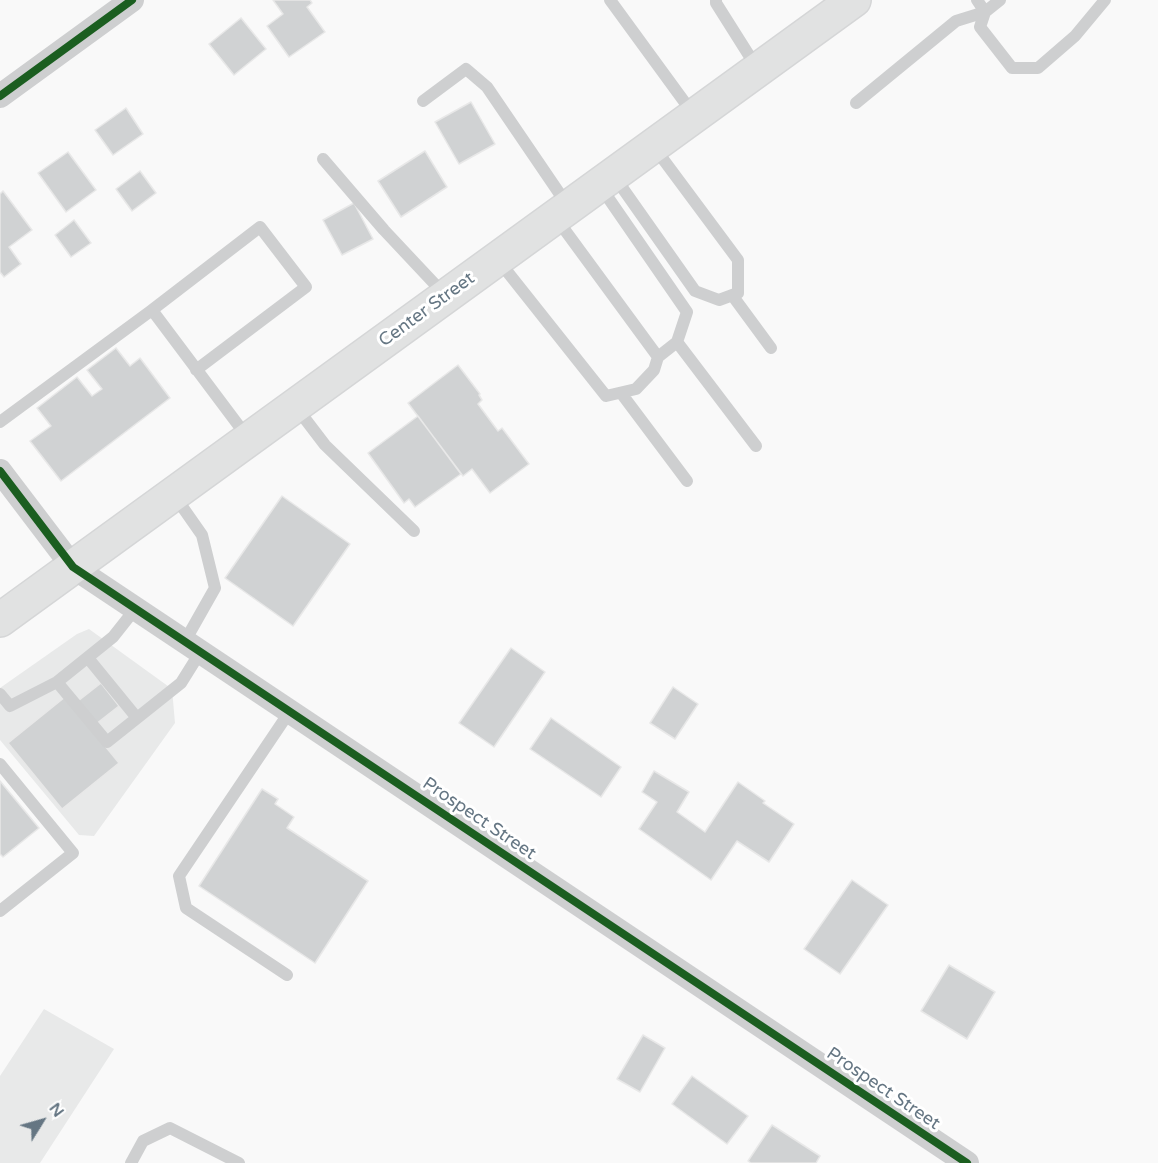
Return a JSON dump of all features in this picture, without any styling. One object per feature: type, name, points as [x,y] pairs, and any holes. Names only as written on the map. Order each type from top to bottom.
[{"type":"main road","name":"Center Street","points":[[0,620],[853,0]]},
{"type":"street","points":[[0,96],[132,0]]},
{"type":"street","name":"Prospect Street","points":[[0,471],[74,567],[967,1163]]},
{"type":"lane","points":[[610,0],[694,116]]},
{"type":"lane","points":[[716,0],[758,69]]},
{"type":"lane","points":[[977,0],[986,12]]},
{"type":"lane","points":[[856,103],[956,21],[986,12],[1000,0]]},
{"type":"lane","points":[[986,12],[980,27],[1012,68],[1038,68],[1075,36],[1105,0]]},
{"type":"lane","points":[[423,100],[466,69],[487,87],[562,212],[658,357]]},
{"type":"lane","points":[[606,180],[696,291],[719,300],[738,293],[738,260],[653,146]]},
{"type":"lane","points":[[323,159],[384,230],[446,296]]},
{"type":"lane","points":[[497,259],[606,396],[636,389],[654,370],[658,357],[677,342],[687,312],[606,180]]},
{"type":"lane","points":[[0,422],[260,227],[306,287],[196,370]]},
{"type":"lane","points":[[732,295],[771,348]]},
{"type":"lane","points":[[152,310],[249,439]]},
{"type":"lane","points":[[677,342],[756,446]]},
{"type":"lane","points":[[621,393],[687,480]]},
{"type":"lane","points":[[295,406],[325,446],[414,531]]},
{"type":"lane","points":[[57,682],[107,742],[181,683],[215,588],[202,535],[173,494]]},
{"type":"lane","points":[[0,694],[10,706],[57,682],[113,637],[136,608]]},
{"type":"lane","points":[[88,658],[137,718]]},
{"type":"lane","points":[[287,975],[186,908],[179,876],[291,711]]},
{"type":"lane","points":[[0,764],[73,853],[0,911]]},
{"type":"lane","points":[[131,1163],[143,1141],[170,1128],[239,1163]]},
{"type":"shaded area","points":[[89,629],[172,689],[175,723],[94,836],[79,835],[0,740],[0,688],[77,634]]},
{"type":"shaded area","points":[[44,1009],[114,1049],[40,1163],[0,1163],[0,1076]]},
{"type":"building","points":[[273,0],[310,0],[312,3],[307,7],[325,32],[289,57],[267,26],[283,14]]},
{"type":"building","points":[[241,18],[266,49],[234,75],[209,44]]},
{"type":"building","points":[[471,102],[495,144],[459,164],[435,122]]},
{"type":"building","points":[[126,108],[143,134],[113,155],[95,130]]},
{"type":"building","points":[[425,151],[447,187],[401,217],[378,181]]},
{"type":"building","points":[[68,152],[96,190],[66,212],[38,173]]},
{"type":"building","points":[[140,171],[156,193],[132,211],[116,189]]},
{"type":"building","points":[[3,191],[32,230],[9,247],[21,264],[4,277],[0,272],[0,194]]},
{"type":"building","points":[[354,203],[373,239],[342,255],[323,220]]},
{"type":"building","points":[[74,220],[91,243],[71,257],[55,235]]},
{"type":"building","points":[[116,348],[130,366],[140,358],[170,398],[61,481],[30,441],[51,426],[37,408],[77,377],[92,396],[102,389],[87,370]]},
{"type":"building","points":[[458,365],[480,394],[482,400],[478,404],[498,431],[502,428],[529,464],[490,493],[472,469],[463,476],[408,403]]},
{"type":"building","points":[[418,416],[461,474],[415,507],[409,499],[404,503],[368,453]]},
{"type":"building","points":[[282,496],[350,544],[293,626],[225,578]]},
{"type":"building","points":[[511,648],[545,672],[494,747],[459,723]]},
{"type":"building","points":[[101,683],[119,706],[96,724],[78,701]]},
{"type":"building","points":[[673,687],[698,704],[675,739],[650,723]]},
{"type":"building","points":[[65,697],[119,763],[62,809],[8,743]]},
{"type":"building","points":[[551,718],[621,767],[601,797],[530,749]]},
{"type":"building","points":[[654,771],[689,792],[677,812],[705,832],[738,782],[765,801],[763,803],[794,824],[769,862],[737,841],[711,880],[639,829],[657,802],[642,792]]},
{"type":"building","points":[[0,781],[39,828],[3,857],[0,854]]},
{"type":"building","points":[[262,789],[278,799],[275,804],[294,817],[287,828],[368,881],[315,963],[199,886]]},
{"type":"building","points":[[852,880],[888,905],[840,974],[804,949]]},
{"type":"building","points":[[949,965],[995,992],[967,1039],[921,1011]]},
{"type":"building","points":[[643,1035],[665,1048],[640,1092],[617,1079]]},
{"type":"building","points":[[692,1076],[748,1116],[727,1144],[672,1104]]},
{"type":"building","points":[[772,1125],[820,1156],[816,1163],[751,1163],[748,1161]]},
{"type":"cycle path","points":[[0,96],[132,0]]},
{"type":"cycle path","points":[[0,471],[73,567],[967,1163]]}]
